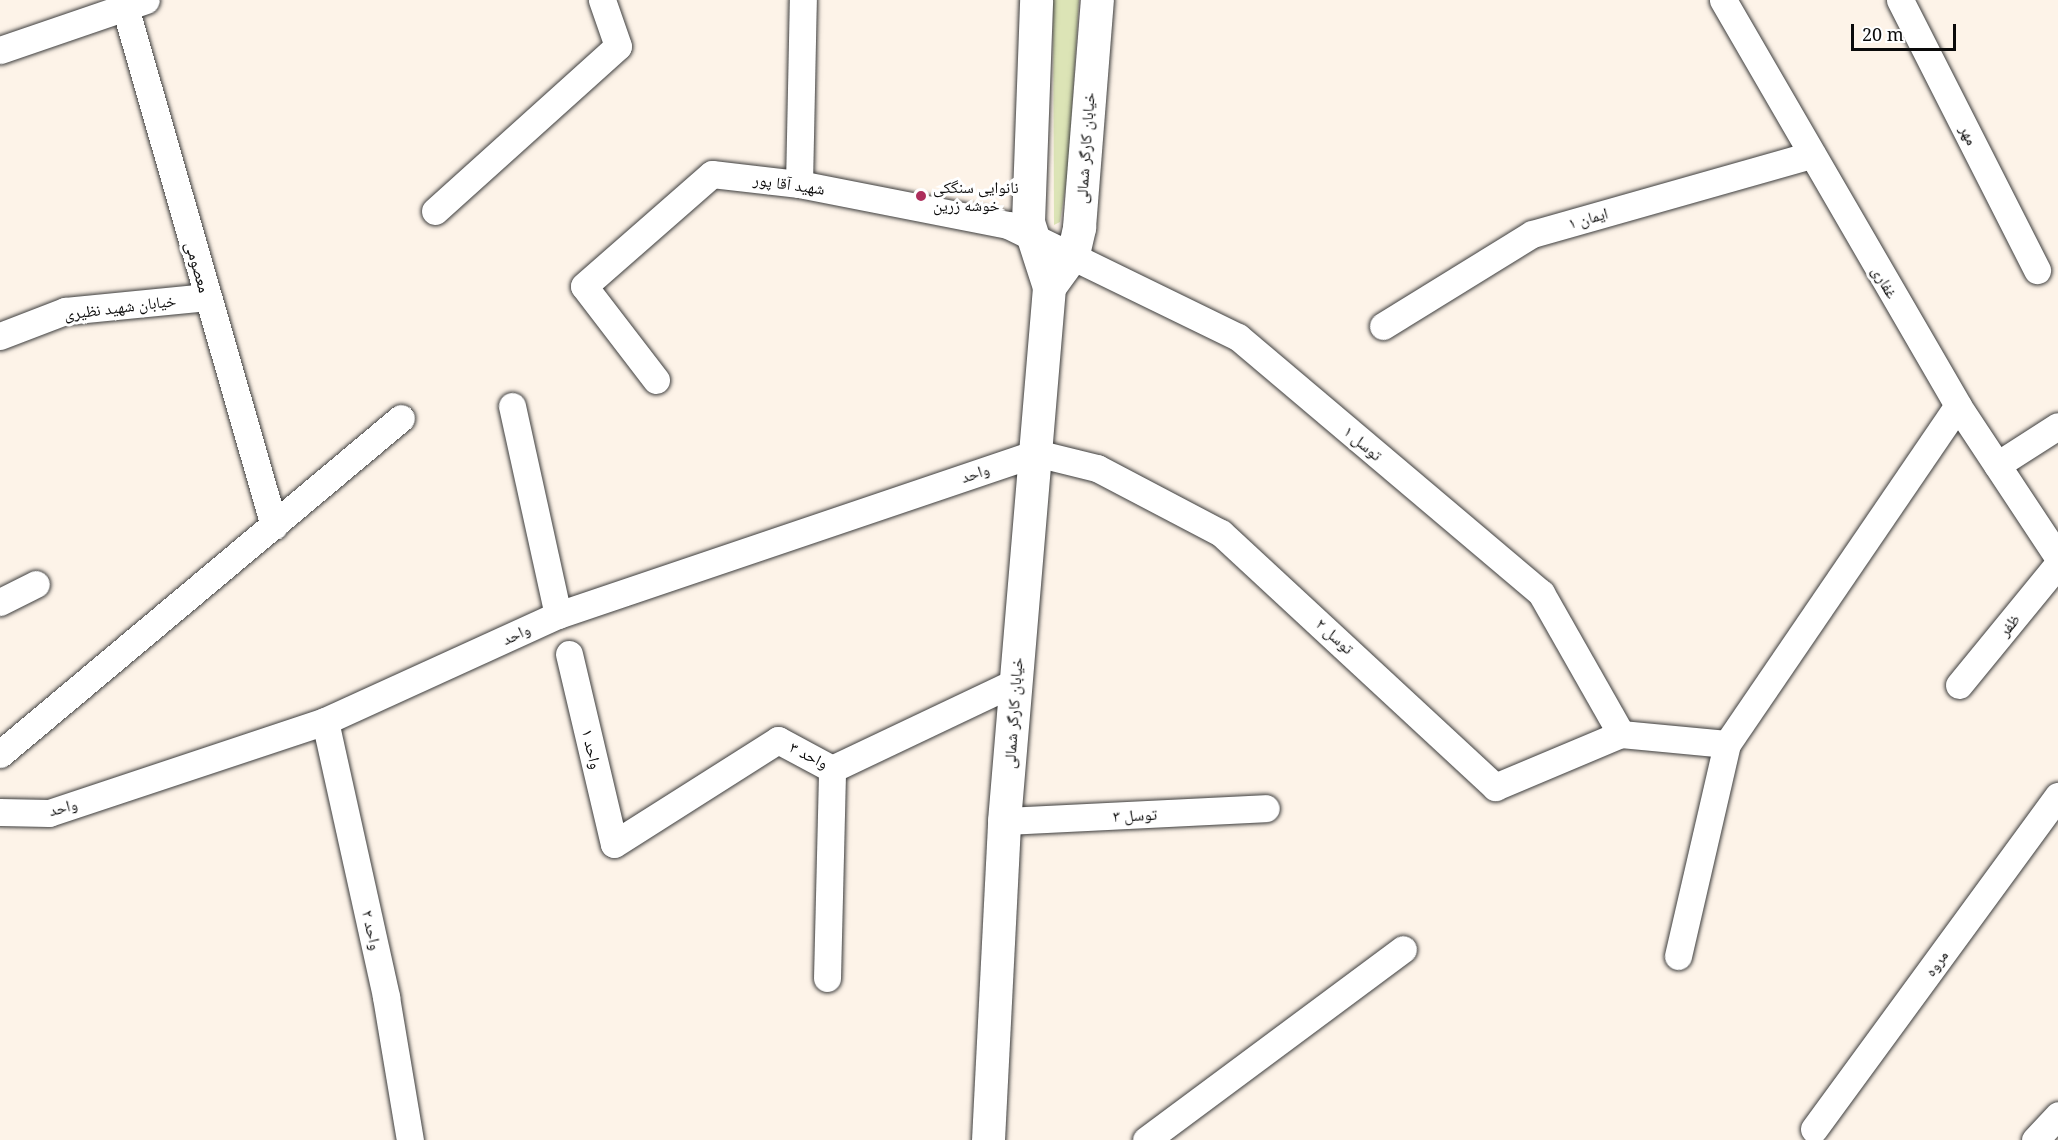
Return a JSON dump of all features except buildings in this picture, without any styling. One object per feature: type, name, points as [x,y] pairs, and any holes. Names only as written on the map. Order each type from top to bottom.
[{"type":"street","points":[[435,211],[618,46],[602,0]]},
{"type":"street","points":[[799,184],[803,0]]},
{"type":"street","name":"خیابان کارگر شمالی","points":[[988,1140],[1004,821],[1049,288],[1030,238],[1036,0]]},
{"type":"street","name":"خیابان کارگر شمالی","points":[[1049,288],[1073,254],[1097,0]]},
{"type":"street","name":"غفاری","points":[[1723,0],[1958,406],[2058,557]]},
{"type":"street","name":"مهر","points":[[1900,0],[2037,270]]},
{"type":"street","points":[[0,51],[136,3]]},
{"type":"street","name":"معصومی","points":[[136,3],[207,297],[274,526]]},
{"type":"street","name":"ایمان ۱","points":[[1383,326],[1532,234],[1812,155]]},
{"type":"street","name":"شهید آقا پور","points":[[656,380],[584,286],[712,174],[799,184],[1008,225],[1030,238]]},
{"type":"street","name":"توسل ۱","points":[[1030,238],[1073,254],[1238,337],[1540,593],[1621,735]]},
{"type":"street","name":"خیابان شهید نظیری","points":[[0,336],[65,311],[207,297]]},
{"type":"street","points":[[512,406],[558,615]]},
{"type":"street","points":[[1678,956],[1727,744],[1958,406]]},
{"type":"street","points":[[0,754],[401,418]]},
{"type":"street","points":[[1997,465],[2058,426]]},
{"type":"street","name":"توسل ۲","points":[[1036,453],[1097,468],[1221,533],[1495,787],[1621,735]]},
{"type":"street","name":"واحد","points":[[0,812],[49,813],[325,722],[558,615],[1036,453]]},
{"type":"street","name":"ظفر","points":[[1959,685],[2058,564]]},
{"type":"street","points":[[0,602],[36,584]]},
{"type":"street","name":"واحد ۱","points":[[569,654],[614,843]]},
{"type":"street","name":"واحد ۳","points":[[614,843],[778,740],[832,769],[1015,682]]},
{"type":"street","name":"واحد ۲","points":[[325,722],[387,997],[410,1140]]},
{"type":"street","points":[[1621,735],[1727,744]]},
{"type":"street","points":[[827,978],[832,769]]},
{"type":"street","name":"مروه","points":[[1814,1129],[2058,796]]},
{"type":"street","name":"توسل ۳","points":[[1004,821],[1266,808]]},
{"type":"street","points":[[1146,1140],[1403,949]]},
{"type":"street","points":[[2035,1140],[2058,1115]]},
{"type":"green space","points":[[1053,0],[1079,0],[1068,171],[1060,222],[1054,225]]},
{"type":"place","name":"نانوایی سنگکی خوشه زرین","points":[[921,196]]}]
